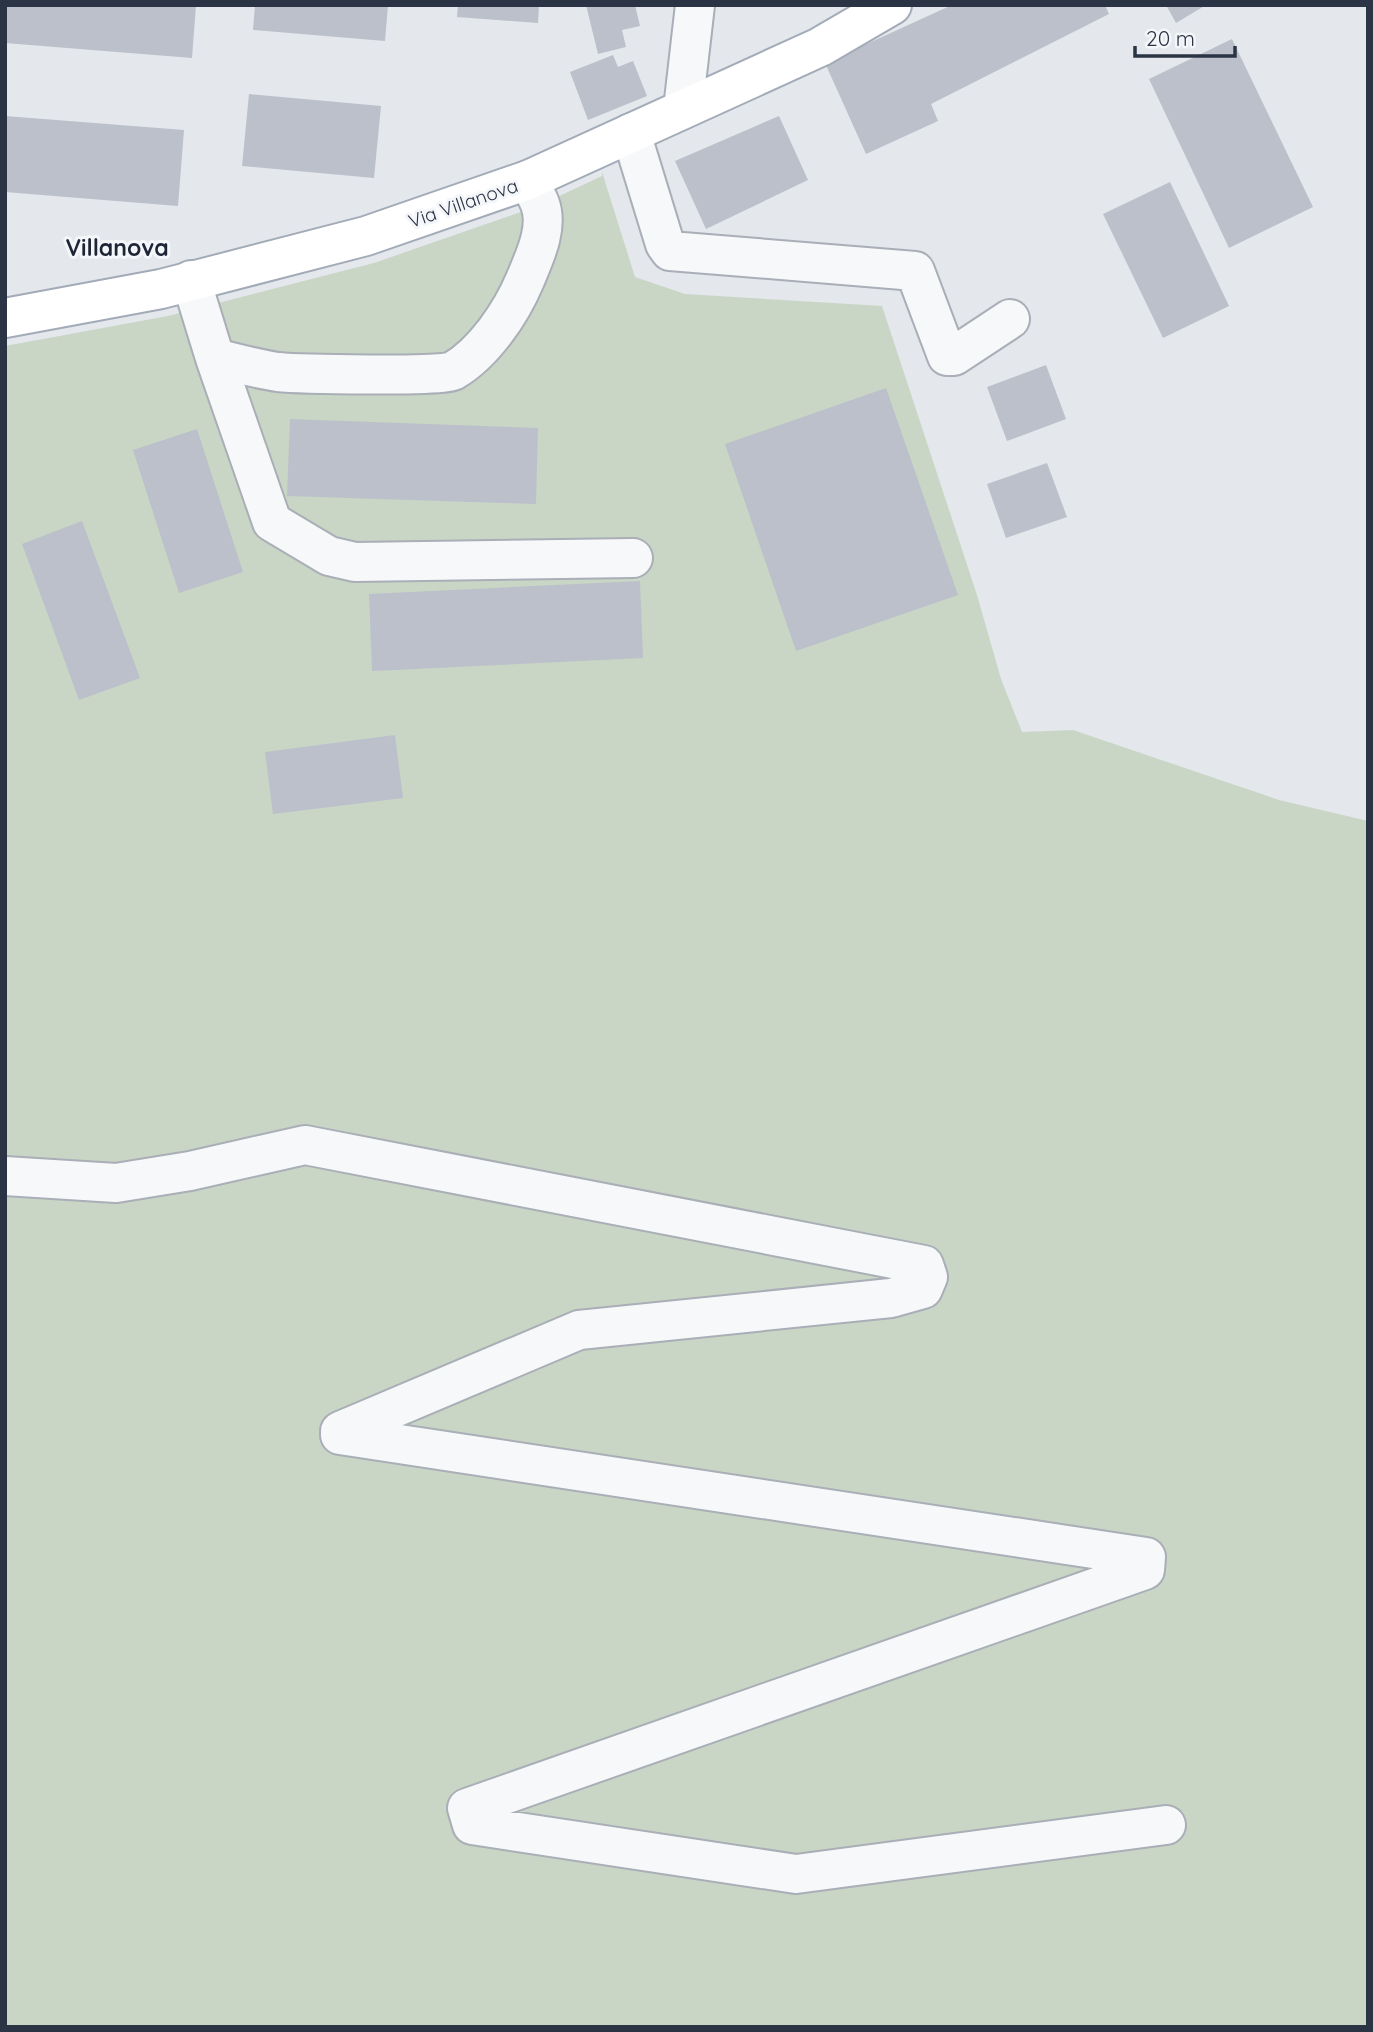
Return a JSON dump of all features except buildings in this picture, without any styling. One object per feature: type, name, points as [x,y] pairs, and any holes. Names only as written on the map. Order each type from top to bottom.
[{"type":"main road","name":"Via Villanova","points":[[5,318],[161,289],[366,236],[528,180],[820,47],[892,5]]},
{"type":"street","points":[[683,109],[695,5]]},
{"type":"street","points":[[631,133],[665,244],[670,251],[915,271],[947,356],[954,356],[1010,319]]},
{"type":"street","points":[[215,358],[279,372],[450,373],[476,352],[503,319],[521,289],[534,258],[542,229],[541,206],[528,180]]},
{"type":"street","points":[[191,280],[272,522],[329,556],[355,562],[633,558]]},
{"type":"street","points":[[5,1176],[116,1183],[190,1171],[305,1144],[924,1265],[928,1277],[923,1289],[891,1298],[579,1330],[340,1431],[340,1435],[1146,1557],[1145,1570],[467,1808],[472,1825],[796,1874],[1166,1825]]},
{"type":"green space","points":[[602,172],[635,277],[685,294],[882,306],[977,595],[1001,679],[1022,732],[1073,730],[1279,800],[1368,821],[1368,2027],[5,2027],[5,346],[168,316],[374,263],[538,206],[602,176]]},
{"type":"district","name":"Villanova","points":[[117,247]]}]
